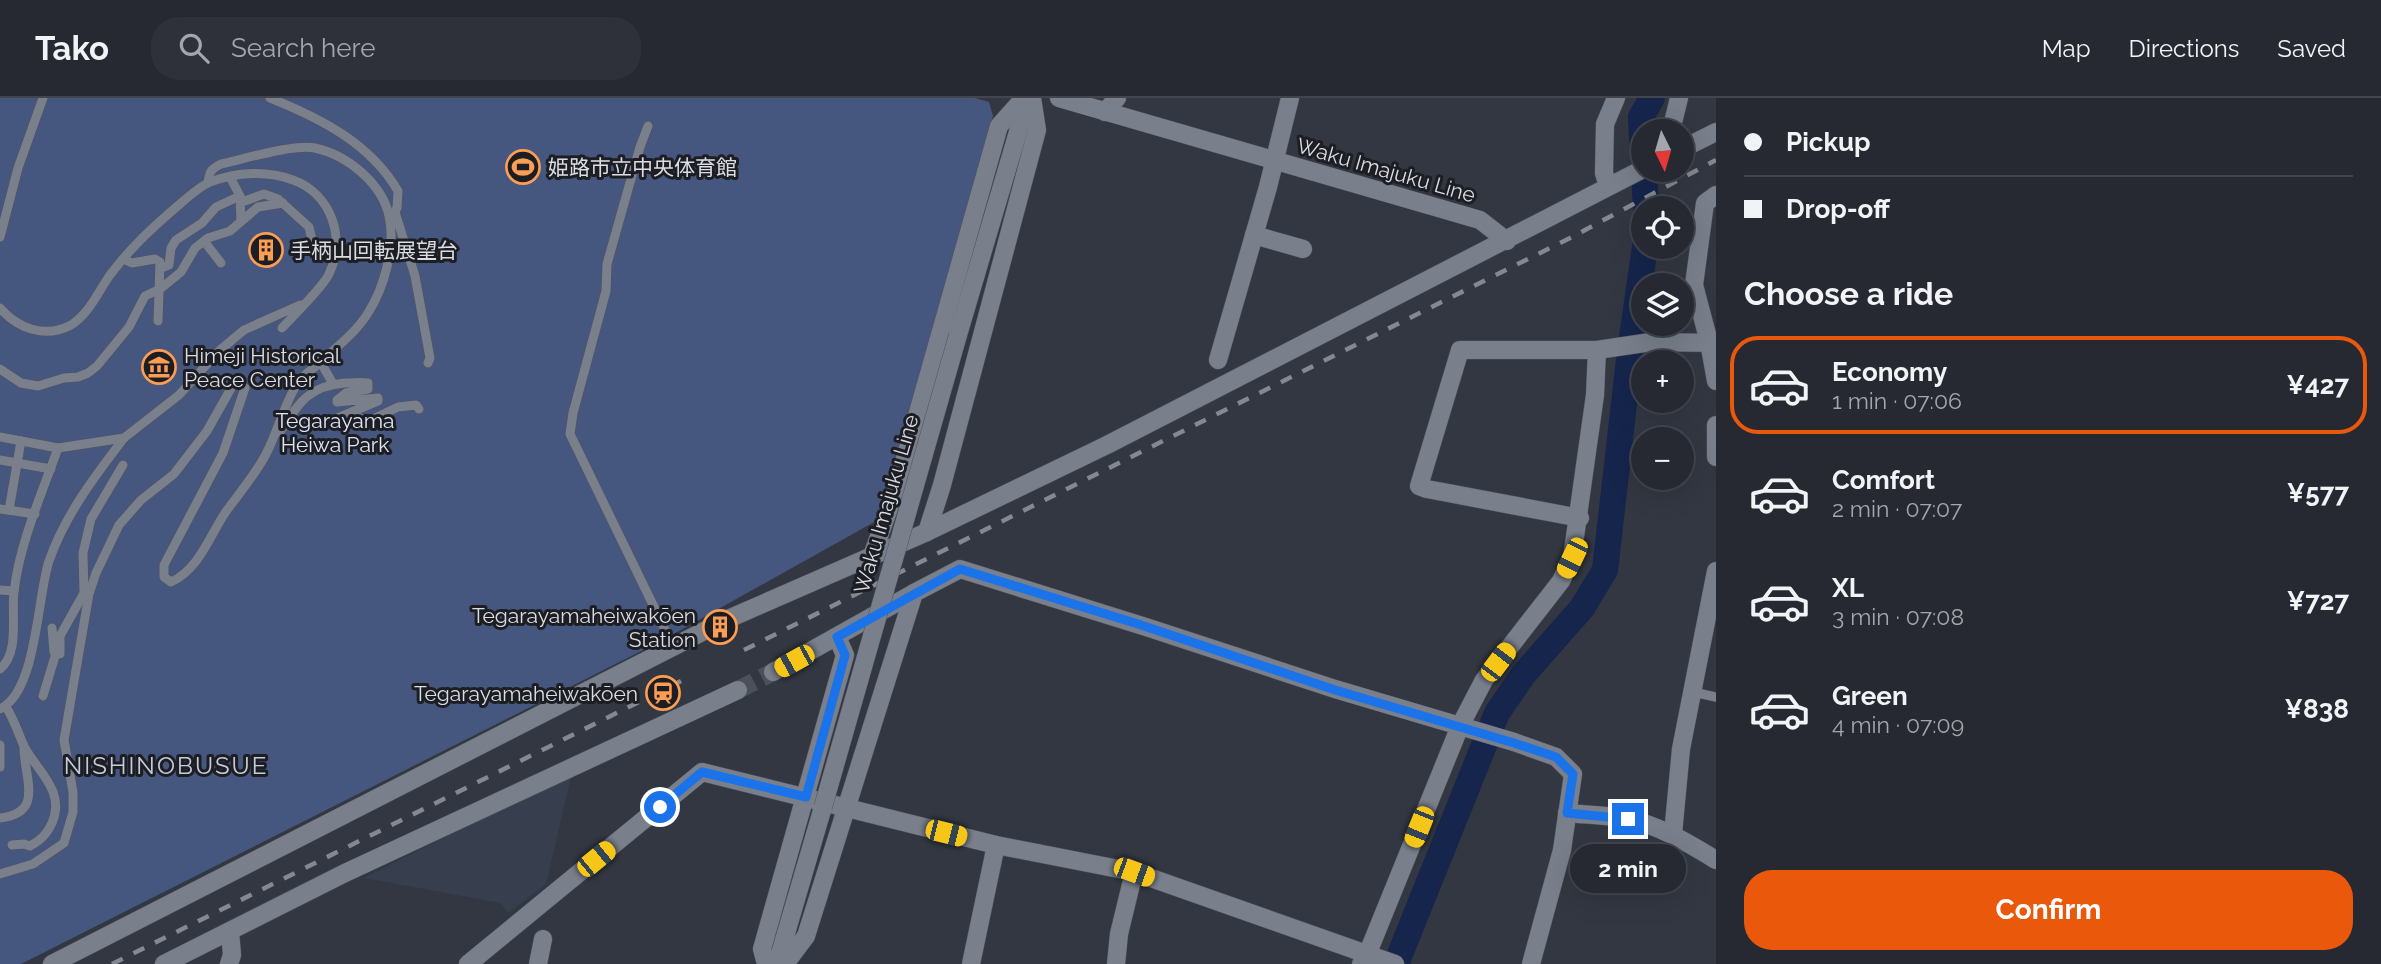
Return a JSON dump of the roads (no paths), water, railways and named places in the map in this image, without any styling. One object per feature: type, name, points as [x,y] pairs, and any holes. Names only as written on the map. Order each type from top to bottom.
[{"type":"street","name":"Waku Imajuku Line","points":[[777,964],[1028,98]]},
{"type":"street","points":[[873,556],[898,483],[999,127],[1028,98],[1037,130],[927,532]]},
{"type":"street","name":"Waku Imajuku Line","points":[[1059,98],[1111,105],[1273,161],[1480,220],[1507,241]]},
{"type":"street","points":[[1218,360],[1290,98]]},
{"type":"street","points":[[1608,186],[1604,173],[1605,124],[1616,98]]},
{"type":"street","points":[[1674,119],[1679,98]]},
{"type":"street","points":[[1694,143],[1716,132]]},
{"type":"street","points":[[728,619],[927,532],[1107,444],[1507,241],[1631,175]]},
{"type":"street","points":[[1716,195],[1705,203],[1693,285],[1713,343],[1716,381]]},
{"type":"street","points":[[1254,235],[1303,249]]},
{"type":"street","points":[[1580,518],[1419,486],[1460,349],[1597,350],[1651,342],[1713,343]]},
{"type":"street","points":[[1364,959],[1460,726],[1484,681],[1561,581],[1572,558],[1580,518],[1595,395],[1597,350]]},
{"type":"street","points":[[1716,425],[1716,457]]},
{"type":"street","points":[[773,672],[960,569],[1335,690],[1556,757],[1573,774],[1562,850],[1531,964]]},
{"type":"street","points":[[1672,834],[1681,749],[1716,571]]},
{"type":"street","points":[[785,964],[806,936],[914,593]]},
{"type":"street","points":[[52,964],[671,642],[708,629]]},
{"type":"street","points":[[766,964],[762,949],[845,655],[837,637]]},
{"type":"street","points":[[164,964],[345,873],[738,690]]},
{"type":"street","points":[[468,964],[702,772],[996,845],[1134,872],[1364,959],[1395,964]]},
{"type":"street","points":[[1567,813],[1628,819],[1672,834],[1716,860]]},
{"type":"street","points":[[971,964],[996,845]]},
{"type":"street","points":[[1116,964],[1119,934],[1134,872]]},
{"type":"street","points":[[229,964],[232,955],[230,931]]},
{"type":"street","points":[[538,964],[543,939]]},
{"type":"lane","points":[[0,237],[18,168],[43,98]]},
{"type":"lane","points":[[266,454],[298,382],[350,335],[367,314],[379,291],[390,245],[398,191],[375,159],[344,134],[302,111],[270,98]]},
{"type":"lane","points":[[648,126],[607,264],[606,290],[573,413],[570,434],[671,642]]},
{"type":"lane","points":[[208,183],[208,174],[212,168],[221,164],[295,149],[313,148],[344,159],[370,181],[393,216],[415,276],[430,358],[428,363]]},
{"type":"lane","points":[[0,308],[22,327],[54,331],[71,325],[86,313],[133,245],[156,223],[208,183],[263,173],[300,182],[328,205],[336,230],[335,255],[327,277],[282,328]]},
{"type":"lane","points":[[230,177],[241,199],[242,221]]},
{"type":"lane","points":[[161,268],[169,265],[171,248],[176,240],[199,226],[216,207],[264,194],[283,203],[310,228],[314,249]]},
{"type":"lane","points":[[0,369],[21,383],[38,386],[88,373],[130,327],[145,296],[160,289],[181,272],[191,254],[204,241],[230,231],[258,207],[283,203]]},
{"type":"lane","points":[[204,241],[221,263]]},
{"type":"lane","points":[[123,259],[132,263],[155,259],[160,262],[158,321]]},
{"type":"lane","points":[[12,845],[30,846],[42,840],[55,817],[56,805],[50,783],[24,746],[3,708],[20,687],[28,668],[47,572],[62,530],[83,495],[124,438],[179,395],[220,350],[244,330],[304,303]]},
{"type":"lane","points":[[320,361],[333,384]]},
{"type":"lane","points":[[56,653],[60,654],[59,641],[64,626],[86,594],[119,525],[141,500],[174,474],[207,431],[234,383],[245,387],[223,453],[164,565],[164,577],[171,582],[180,578],[206,548],[220,521],[305,397],[321,387],[333,384],[368,383],[368,389],[346,393],[337,401],[378,398],[378,401],[350,411],[335,421],[356,416],[364,420],[373,419],[398,407],[416,405],[419,409]]},
{"type":"lane","points":[[0,437],[58,448],[124,438]]},
{"type":"lane","points":[[21,441],[5,510],[35,514]]},
{"type":"lane","points":[[0,669],[5,665],[10,653],[14,592],[35,514],[58,448]]},
{"type":"lane","points":[[0,460],[51,469]]},
{"type":"lane","points":[[0,874],[33,864],[64,843],[73,813],[73,792],[64,740],[86,594],[83,553],[91,519],[123,465]]},
{"type":"lane","points":[[0,590],[14,592]]},
{"type":"lane","points":[[43,696],[56,653],[52,628]]},
{"type":"lane","points":[[1693,692],[1716,696]]},
{"type":"lane","points":[[0,745],[0,767]]},
{"type":"lane","points":[[0,818],[21,811],[29,800],[30,788],[24,746]]},
{"type":"waterway","points":[[1641,119],[1652,98]]},
{"type":"waterway","points":[[1645,182],[1645,196]]},
{"type":"waterway","points":[[1396,964],[1497,713],[1523,675],[1582,608],[1605,570],[1643,259]]},
{"type":"tunnel","points":[[738,690],[773,672]]},
{"type":"railway","points":[[744,650],[1570,238],[1716,160]]},
{"type":"railway","points":[[112,964],[681,681]]},
{"type":"place","name":"姫路市立中央体育館","points":[[523,167]]},
{"type":"place","name":"手柄山回転展望台","points":[[266,250]]},
{"type":"place","name":"Himeji Historical Peace Center","points":[[159,367]]},
{"type":"place","name":"Tegarayamaheiwakōen Station","points":[[720,627]]},
{"type":"place","name":"Tegarayamaheiwakōen","points":[[663,693]]},
{"type":"district","name":"NISHINOBUSUE","points":[[166,765]]},
{"type":"park label","name":"Tegarayama Heiwa Park","points":[[335,432]]}]
